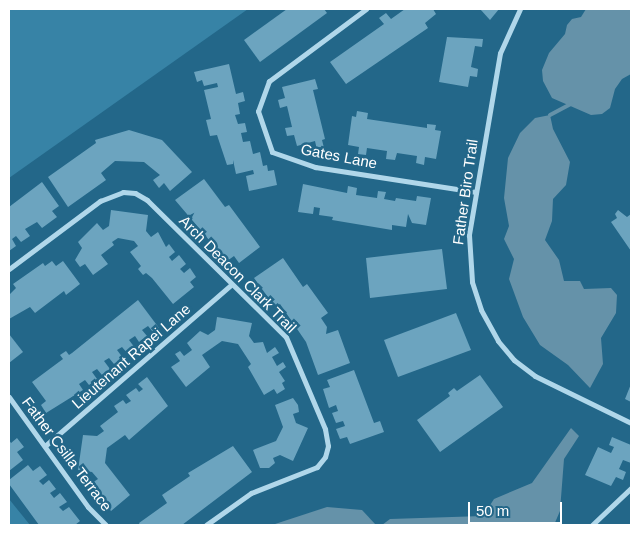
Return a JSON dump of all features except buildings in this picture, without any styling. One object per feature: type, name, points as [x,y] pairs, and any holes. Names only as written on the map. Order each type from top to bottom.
[{"type":"street","name":"Gates Lane","points":[[366,9],[269,81],[258,111],[272,152],[315,167],[476,192]]},
{"type":"street","name":"Father Biro Trail","points":[[520,9],[500,53],[469,235],[472,282],[481,310],[498,341],[514,360],[535,376],[631,423]]},
{"type":"street","name":"Arch Deacon Clark Trail","points":[[9,269],[100,201],[119,193],[135,193],[147,200],[273,323],[295,353],[324,429],[328,446],[325,457],[317,468],[251,493],[206,525]]},
{"type":"street","name":"Lieutenant Rapei Lane","points":[[46,445],[232,284]]},
{"type":"street","name":"Father Csilla Terrace","points":[[9,397],[46,445],[88,507],[106,525]]},
{"type":"street","points":[[592,525],[623,498],[631,488]]},
{"type":"shaded area","points":[[9,9],[248,9],[9,178]]},
{"type":"shaded area","points":[[586,9],[631,9],[631,74],[622,79],[615,89],[610,108],[602,114],[591,115],[552,98],[543,81],[542,70],[549,53],[565,34],[567,25],[572,19],[581,17]]},
{"type":"shaded area","points":[[550,115],[553,129],[570,162],[566,185],[553,199],[552,221],[545,240],[559,260],[564,281],[580,281],[584,289],[611,288],[617,295],[616,313],[601,338],[603,364],[590,388],[568,365],[540,345],[523,317],[509,279],[514,259],[504,239],[509,226],[504,198],[508,158],[520,133],[535,118]]},
{"type":"shaded area","points":[[571,428],[579,436],[564,459],[560,511],[554,525],[382,525],[390,519],[483,516],[494,499],[532,483]]},
{"type":"shaded area","points":[[9,499],[30,525],[9,525]]},
{"type":"shaded area","points":[[327,507],[362,510],[376,525],[272,525]]},
{"type":"waterway","points":[[550,115],[571,104]]}]
